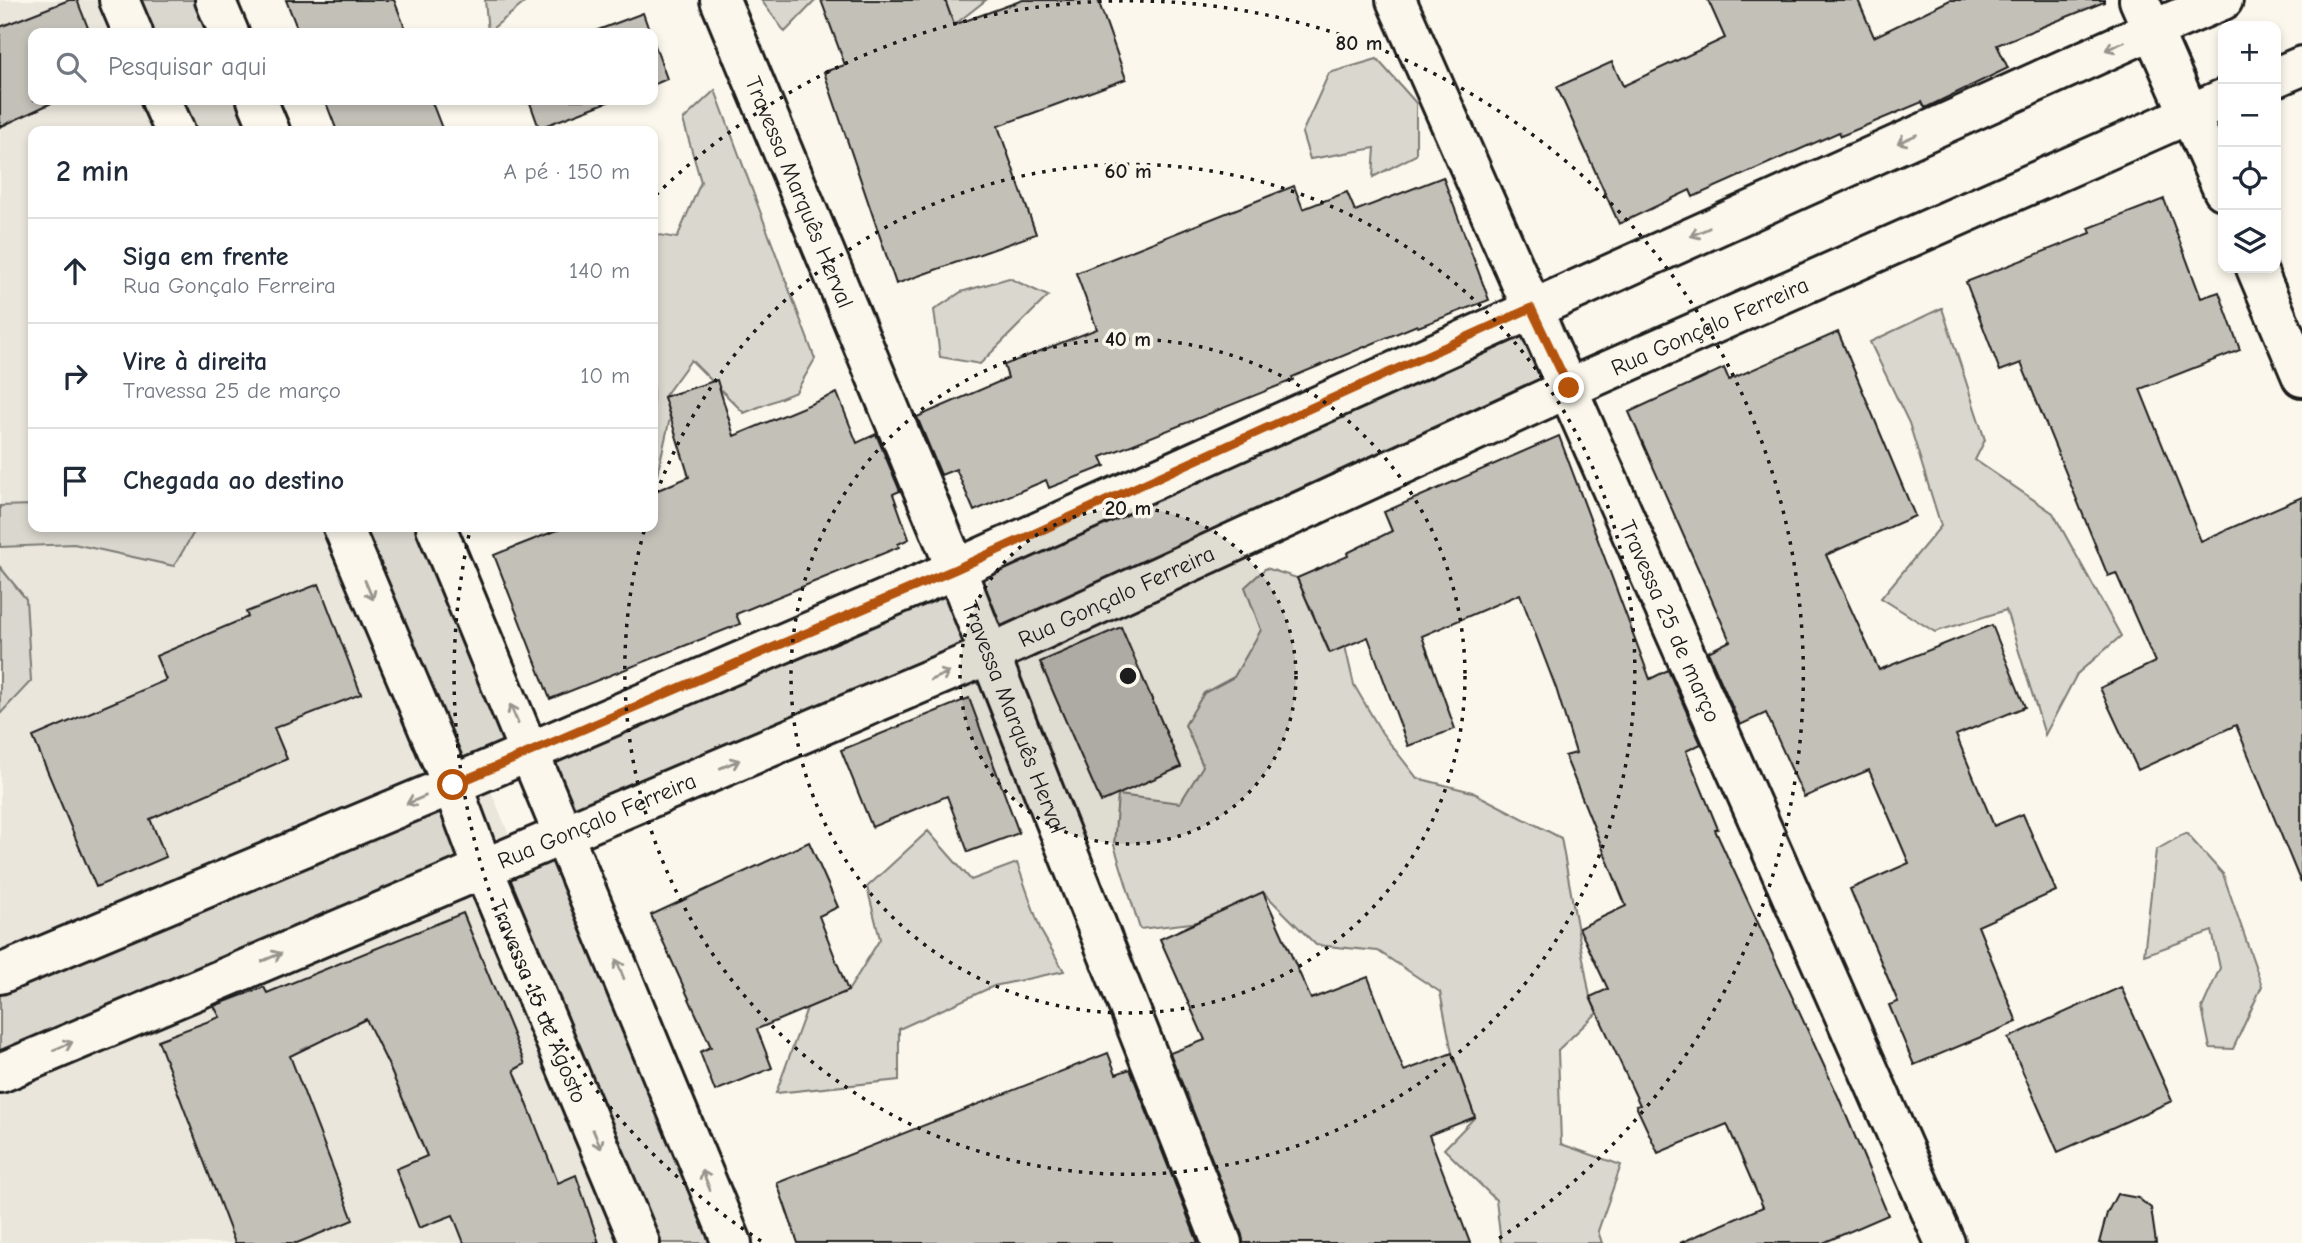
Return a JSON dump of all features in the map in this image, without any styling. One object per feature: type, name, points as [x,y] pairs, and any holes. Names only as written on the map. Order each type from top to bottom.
[{"type":"street","points":[[119,0],[131,28]]},
{"type":"street","points":[[215,0],[227,28]]},
{"type":"street","name":"Travessa Marquês Herval","points":[[720,0],[956,569],[1222,1243]]},
{"type":"street","name":"Travessa 25 de março","points":[[1396,0],[1945,1243]]},
{"type":"street","points":[[0,974],[453,785],[956,569],[1531,308],[2146,15],[2223,0]]},
{"type":"street","points":[[2146,15],[2207,106],[2218,164]]},
{"type":"street","points":[[2281,75],[2302,66]]},
{"type":"street","points":[[163,105],[173,126]]},
{"type":"street","points":[[259,105],[268,126]]},
{"type":"street","name":"Rua Gonçalo Ferreira","points":[[0,1073],[990,654],[1569,388],[2207,106]]},
{"type":"street","points":[[2258,273],[2302,377]]},
{"type":"street","name":"Travessa 15 de Agosto","points":[[345,532],[453,785],[483,868],[640,1243]]},
{"type":"street","points":[[438,532],[732,1243]]},
{"type":"shaded area","points":[[0,0],[162,0],[174,28],[28,28],[28,105],[206,105],[215,126],[28,126],[28,532],[383,532],[679,1243],[0,1243]]},
{"type":"shaded area","points":[[119,0],[215,0],[227,28],[131,28]]},
{"type":"shaded area","points":[[485,0],[528,0],[493,28],[488,28]]},
{"type":"shaded area","points":[[761,0],[816,0],[785,32]]},
{"type":"shaded area","points":[[945,0],[986,0],[954,25]]},
{"type":"shaded area","points":[[1377,59],[1416,103],[1416,155],[1373,177],[1375,148],[1310,159],[1302,133],[1329,73]]},
{"type":"shaded area","points":[[715,90],[815,359],[796,392],[744,413],[691,360],[664,397],[670,418],[658,471],[658,235],[677,238],[701,182],[683,120]]},
{"type":"shaded area","points":[[163,105],[259,105],[268,126],[173,126]]},
{"type":"shaded area","points":[[1009,278],[1048,296],[980,364],[940,357],[934,310],[961,292]]},
{"type":"shaded area","points":[[1531,308],[1569,388],[565,834],[732,1243],[640,1243],[483,868],[0,1073],[0,974],[452,785],[345,532],[438,532],[530,750]],"holes":[[[530,751],[564,834],[483,868],[453,785]]]},
{"type":"shaded area","points":[[1942,308],[1985,440],[1975,460],[2053,513],[2121,636],[2077,674],[2045,735],[2006,610],[1935,632],[1881,598],[1941,526],[1909,423],[1870,342]]},
{"type":"shaded area","points":[[28,505],[28,532],[194,532],[174,566],[74,544],[0,547],[0,506]]},
{"type":"shaded area","points":[[0,567],[26,599],[31,681],[0,714]]},
{"type":"shaded area","points":[[1266,568],[1297,578],[1329,652],[1345,646],[1354,685],[1382,733],[1417,778],[1472,792],[1561,838],[1590,997],[1597,1013],[1558,1050],[1561,1144],[1621,1165],[1598,1231],[1602,1243],[1501,1243],[1496,1200],[1444,1149],[1475,1117],[1452,1053],[1440,992],[1378,951],[1316,945],[1263,892],[1200,922],[1140,929],[1114,845],[1118,795],[1180,803],[1203,766],[1185,725],[1204,693],[1234,677],[1261,630],[1245,587]]},
{"type":"shaded area","points":[[928,831],[971,880],[1017,863],[1041,931],[1064,971],[994,986],[899,1029],[899,1080],[776,1093],[807,1008],[848,991],[880,939],[867,887]]},
{"type":"shaded area","points":[[2186,833],[2223,874],[2262,986],[2233,1049],[2210,1048],[2202,1008],[2220,968],[2212,931],[2144,955],[2156,850]]},
{"type":"building","points":[[69,0],[77,0],[88,28],[28,28],[28,105],[47,105],[0,127],[0,27]]},
{"type":"building","points":[[286,0],[394,0],[405,28],[297,28]]},
{"type":"building","points":[[821,0],[945,0],[954,25],[1023,0],[1098,0],[1126,79],[998,126],[1036,234],[896,284],[824,72],[845,65]]},
{"type":"building","points":[[1708,0],[1858,0],[1874,37],[1950,0],[2104,2],[1997,45],[2008,68],[1925,108],[1922,102],[1841,136],[1839,132],[1693,197],[1690,190],[1619,224],[1557,87],[1612,62],[1623,86],[1725,38]]},
{"type":"building","points":[[643,13],[648,28],[603,28]]},
{"type":"building","points":[[658,54],[667,79],[658,83]]},
{"type":"building","points":[[327,105],[433,105],[441,126],[335,126]]},
{"type":"building","points":[[531,105],[600,105],[544,126],[538,126]]},
{"type":"building","points":[[1443,177],[1489,300],[1418,327],[1417,325],[1292,377],[1293,380],[1101,457],[1105,466],[1049,488],[1046,480],[974,511],[956,469],[941,475],[917,417],[1008,378],[1004,365],[1097,329],[1076,273],[1294,186],[1303,209],[1347,192],[1355,211]]},
{"type":"building","points":[[2164,199],[2201,298],[2219,292],[2240,350],[2140,389],[2201,541],[2302,497],[2301,883],[2236,725],[2138,770],[2100,688],[2155,662],[2116,573],[2108,576],[2021,363],[2000,371],[1966,282],[2091,233],[2089,228]]},
{"type":"building","points":[[1838,332],[1915,516],[1826,555],[1879,670],[1992,625],[2025,707],[1956,735],[1994,826],[2023,814],[2056,891],[1978,926],[2017,1022],[1914,1065],[1889,1005],[1898,1002],[1850,889],[1909,863],[1869,770],[1804,797],[1766,713],[1740,725],[1708,652],[1730,641],[1629,412],[1724,368],[1729,380]]},
{"type":"building","points":[[717,380],[734,436],[837,393],[857,443],[876,434],[900,491],[893,494],[909,539],[898,544],[899,547],[736,614],[740,624],[550,699],[494,555],[552,532],[658,532],[658,490],[689,477],[664,397]]},
{"type":"building","points":[[1559,436],[1650,679],[1668,670],[1701,744],[1686,751],[1718,829],[1715,830],[1838,1096],[1888,1215],[1823,1243],[1680,1243],[1763,1207],[1727,1124],[1658,1153],[1636,1106],[1640,1105],[1590,997],[1608,989],[1579,928],[1626,906],[1565,756],[1576,753],[1556,688],[1520,594],[1422,636],[1455,729],[1408,746],[1368,637],[1330,653],[1297,578],[1348,556],[1347,553],[1392,531],[1384,512]]},
{"type":"building","points":[[319,584],[361,694],[274,728],[287,759],[150,819],[166,857],[96,887],[33,737],[166,680],[156,656],[248,617],[246,612]]},
{"type":"building","points":[[1121,627],[1181,767],[1101,802],[1040,662]]},
{"type":"building","points":[[969,698],[1019,833],[968,852],[947,796],[872,827],[841,750]]},
{"type":"building","points":[[809,842],[838,907],[819,916],[848,991],[757,1029],[772,1068],[715,1091],[700,1052],[711,1047],[651,915]]},
{"type":"building","points":[[1263,892],[1311,999],[1368,977],[1404,1071],[1452,1053],[1475,1117],[1429,1135],[1470,1243],[1243,1243],[1170,1053],[1205,1040],[1160,939]]},
{"type":"building","points":[[463,913],[525,1064],[514,1070],[558,1183],[576,1175],[599,1243],[464,1243],[453,1215],[419,1228],[396,1169],[427,1156],[366,1019],[290,1056],[353,1220],[297,1243],[235,1243],[158,1040],[220,1017],[214,1006],[264,987],[267,993]]},
{"type":"building","points":[[2121,987],[2172,1101],[2058,1152],[2008,1038]]},
{"type":"building","points":[[1108,1053],[1116,1074],[1130,1069],[1198,1243],[798,1243],[777,1183]]},
{"type":"building","points":[[2117,1194],[2138,1198],[2151,1208],[2156,1243],[2099,1243],[2107,1213]]},
{"type":"route","points":[[453,785],[956,569],[1531,308],[1569,388]]}]
